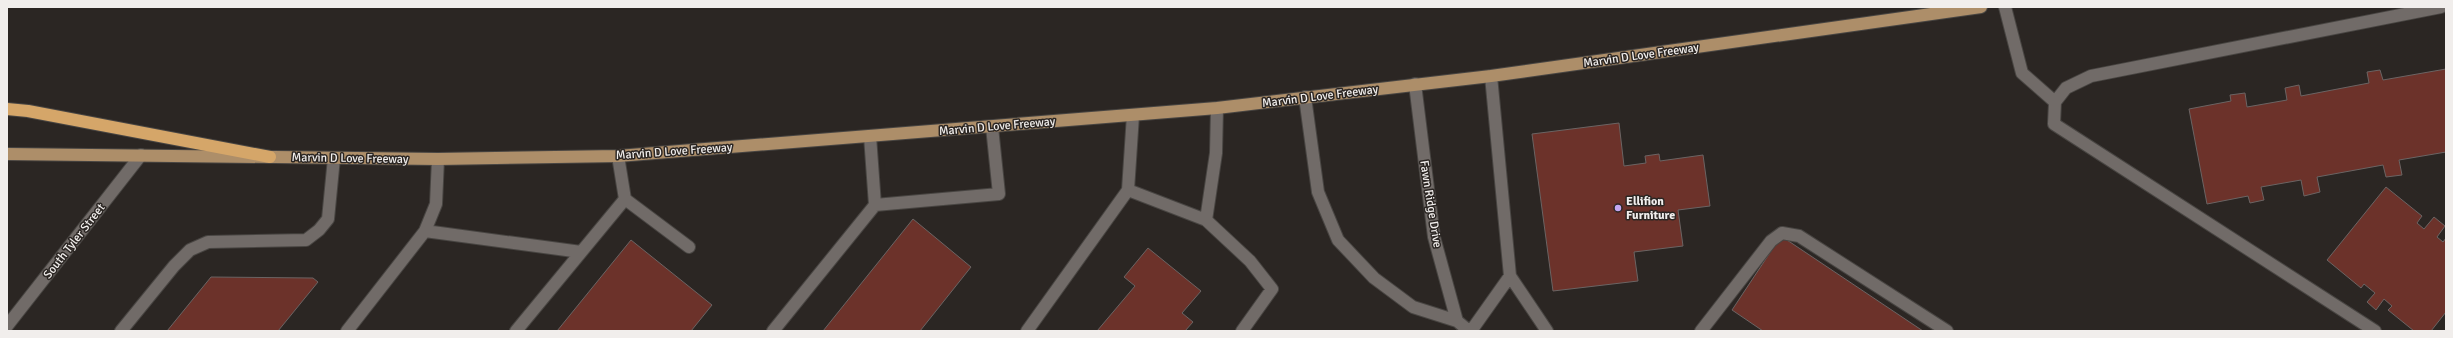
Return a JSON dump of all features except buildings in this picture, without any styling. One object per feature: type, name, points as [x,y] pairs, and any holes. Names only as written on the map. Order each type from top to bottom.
[{"type":"highway","points":[[7,109],[28,110],[270,157]]},
{"type":"main road","name":"Marvin D Love Freeway","points":[[7,154],[438,159],[618,156],[1217,108],[1491,76],[1981,7]]},
{"type":"street","points":[[2005,7],[2022,73],[2054,102]]},
{"type":"street","points":[[2375,331],[2054,124],[2054,102],[2066,88],[2091,76],[2441,7]]},
{"type":"street","points":[[1491,76],[1510,276],[1547,331]]},
{"type":"street","name":"Fawn Ridge Drive","points":[[1415,84],[1434,237],[1457,321]]},
{"type":"street","points":[[1305,97],[1318,192],[1338,240],[1374,278],[1413,307],[1457,321],[1470,331],[1510,276]]},
{"type":"street","points":[[1206,220],[1216,153],[1217,108]]},
{"type":"street","points":[[1026,331],[1128,190],[1134,115]]},
{"type":"street","points":[[875,205],[998,194],[992,126]]},
{"type":"street","points":[[773,331],[875,205],[870,136]]},
{"type":"street","name":"South Tyler Street","points":[[7,326],[141,155]]},
{"type":"street","points":[[618,156],[625,199],[689,247]]},
{"type":"street","points":[[121,331],[174,266],[190,250],[208,242],[306,240],[319,230],[328,219],[334,158]]},
{"type":"street","points":[[347,331],[425,231],[436,204],[438,159]]},
{"type":"street","points":[[1128,190],[1206,220],[1250,261],[1272,289],[1242,331]]},
{"type":"street","points":[[516,331],[625,199]]},
{"type":"street","points":[[425,231],[581,252]]},
{"type":"street","points":[[1701,331],[1771,241],[1782,233],[1799,236],[1947,331]]},
{"type":"place","name":"Ellifion Furniture","points":[[1618,208]]}]
